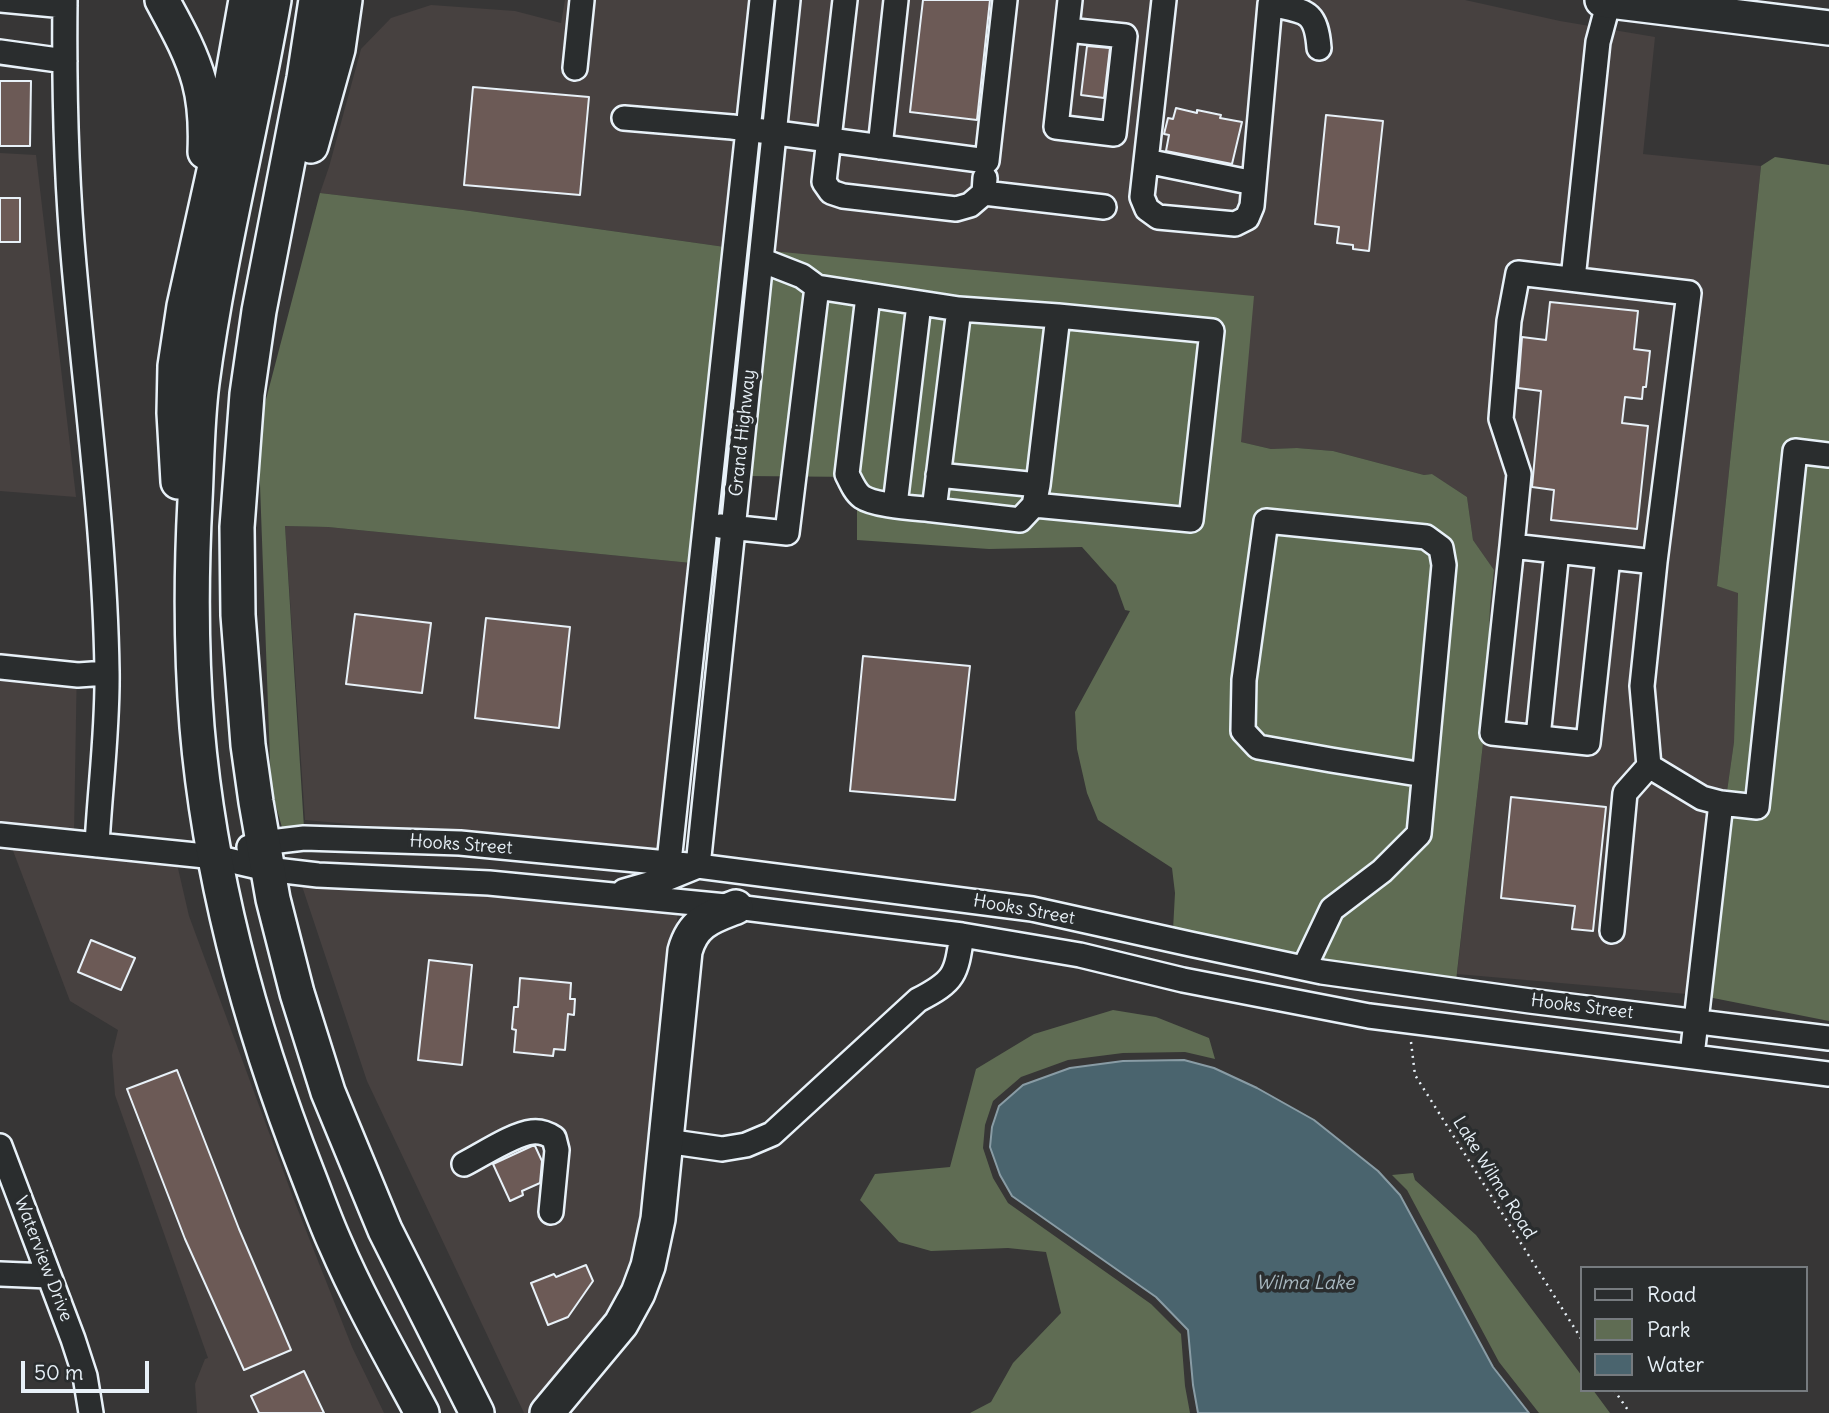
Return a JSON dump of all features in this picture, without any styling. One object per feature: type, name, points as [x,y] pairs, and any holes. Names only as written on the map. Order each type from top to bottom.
[{"type":"highway","points":[[162,0],[180,33],[199,81],[206,127],[205,161],[194,256]]},
{"type":"highway","points":[[193,617],[176,467],[175,366],[184,306],[223,130],[246,0]]},
{"type":"highway","points":[[274,0],[219,273],[202,386],[192,563],[193,669],[197,730],[215,857],[233,944],[267,1065],[335,1244],[422,1413]]},
{"type":"highway","points":[[316,0],[258,311],[247,394],[237,527],[238,615],[250,756],[265,856],[297,993],[328,1092],[385,1230],[477,1413]]},
{"type":"highway","points":[[258,311],[299,190],[338,49],[345,0]]},
{"type":"highway","points":[[1602,0],[1829,28]]},
{"type":"highway","points":[[547,1413],[621,1324],[649,1266],[655,1239],[685,951],[689,938],[704,921],[736,907]]},
{"type":"street","points":[[0,0],[65,3],[74,263],[104,582],[107,673],[97,845]]},
{"type":"street","points":[[575,68],[582,0]]},
{"type":"street","name":"Grand Highway","points":[[683,867],[705,525],[762,0]]},
{"type":"street","name":"Grand Highway","points":[[683,867],[733,528],[788,0]]},
{"type":"street","points":[[845,0],[824,182],[831,192],[843,196],[956,209],[970,205],[984,193],[1005,0]]},
{"type":"street","points":[[880,147],[896,0]]},
{"type":"street","points":[[1067,30],[1125,36],[1114,134],[1056,127],[1070,0]]},
{"type":"street","points":[[1164,0],[1142,197],[1147,209],[1158,217],[1235,224],[1247,218],[1252,206],[1254,183],[1264,1],[1304,12],[1313,20],[1317,30],[1318,48]]},
{"type":"street","points":[[1573,279],[1598,42],[1609,0]]},
{"type":"street","points":[[0,52],[65,61]]},
{"type":"street","points":[[624,118],[774,132],[987,161]]},
{"type":"street","points":[[1146,160],[1254,183]]},
{"type":"street","points":[[984,193],[1104,207]]},
{"type":"street","points":[[761,260],[802,276],[817,287],[869,296],[959,309],[1212,331],[1191,520],[1036,495],[938,475]]},
{"type":"street","points":[[1608,557],[1588,743],[1492,733],[1519,474],[1502,418],[1509,321],[1518,273],[1689,293],[1642,686],[1650,766],[1625,793],[1612,931]]},
{"type":"street","points":[[705,525],[787,533],[817,287]]},
{"type":"street","points":[[869,296],[847,474],[854,488],[862,497],[875,503],[1020,520],[1036,495],[1058,316]]},
{"type":"street","points":[[895,505],[919,303]]},
{"type":"street","points":[[934,510],[959,309]]},
{"type":"street","points":[[1650,766],[1702,798],[1757,807],[1796,451],[1829,454]]},
{"type":"street","points":[[1304,968],[1332,909],[1382,871],[1419,834],[1444,565],[1441,548],[1426,537],[1266,521],[1244,680],[1242,731],[1258,747],[1424,775]]},
{"type":"street","points":[[1512,546],[1655,562]]},
{"type":"street","points":[[1538,737],[1556,551]]},
{"type":"street","points":[[0,667],[78,675],[107,673]]},
{"type":"street","points":[[1692,1056],[1721,803]]},
{"type":"street","name":"Hooks Street","points":[[0,835],[215,857],[265,856],[318,875],[489,883],[736,907],[962,935],[1080,955],[1196,983],[1369,1016],[1829,1074]]},
{"type":"street","name":"Hooks Street","points":[[265,856],[304,838],[460,843],[683,867],[1032,909],[1304,968],[1530,1001],[1829,1038]]},
{"type":"street","points":[[595,894],[630,891],[683,867],[693,882],[722,902],[736,907]]},
{"type":"street","points":[[666,1141],[722,1149],[746,1145],[772,1134],[918,1000],[951,979],[958,960],[962,935]]},
{"type":"street","points":[[464,1164],[533,1131],[546,1133],[554,1138],[557,1150],[551,1212]]},
{"type":"street","name":"Waterview Drive","points":[[0,1146],[85,1376],[91,1413]]},
{"type":"street","points":[[0,1273],[49,1276]]},
{"type":"path","name":"Lake Wilma Road","points":[[1409,1021],[1415,1075],[1580,1337]]},
{"type":"path","points":[[1616,1392],[1630,1413]]},
{"type":"shaded area","points":[[565,0],[752,0],[725,247],[320,193],[361,49],[391,18],[431,5],[515,11],[561,23]]},
{"type":"shaded area","points":[[798,0],[1465,0],[1560,21],[1655,37],[1643,154],[1761,166],[1717,586],[1738,592],[1734,742],[1698,995],[1457,974],[1486,717],[1494,570],[1473,540],[1467,497],[1432,474],[1424,475],[1333,451],[1271,449],[1241,442],[771,251]]},
{"type":"shaded area","points":[[0,153],[36,155],[76,497],[0,491]]},
{"type":"shaded area","points":[[285,526],[328,527],[691,563],[661,852],[305,820]]},
{"type":"shaded area","points":[[0,652],[77,661],[74,834],[0,827]]},
{"type":"shaded area","points":[[12,848],[177,864],[189,916],[294,1200],[352,1347],[384,1413],[197,1413],[195,1384],[205,1359],[208,1358],[115,1095],[112,1055],[118,1030],[70,1001]]},
{"type":"shaded area","points":[[301,883],[488,893],[678,911],[657,1120],[631,1289],[535,1413],[524,1413],[367,1081]]},
{"type":"green space","points":[[1775,157],[1829,165],[1829,1021],[1698,995],[1734,742],[1738,593],[1717,586],[1761,166]]},
{"type":"green space","points":[[320,193],[725,247],[691,563],[328,527],[285,526],[304,828],[283,831],[271,788],[258,430]]},
{"type":"green space","points":[[771,251],[1254,296],[1241,442],[1271,449],[1333,451],[1424,475],[1432,474],[1467,497],[1473,540],[1494,570],[1486,717],[1456,981],[1323,962],[1173,930],[1175,893],[1172,868],[1098,820],[1087,793],[1077,749],[1075,712],[1130,611],[1125,610],[1116,585],[1082,547],[989,549],[857,540],[857,477],[745,476]]},
{"type":"green space","points":[[1113,1010],[1156,1017],[1209,1038],[1215,1059],[1185,1052],[1123,1053],[1068,1060],[1021,1077],[993,1101],[985,1125],[983,1148],[993,1178],[1008,1203],[1151,1304],[1181,1334],[1190,1413],[970,1413],[991,1402],[1013,1363],[1061,1313],[1046,1252],[1008,1248],[931,1251],[899,1242],[860,1200],[875,1174],[950,1167],[976,1069],[1034,1034]]},
{"type":"green space","points":[[1413,1173],[1415,1180],[1476,1235],[1580,1373],[1580,1392],[1594,1392],[1610,1413],[1539,1413],[1499,1362],[1407,1190],[1392,1175]]},
{"type":"water","name":"Wilma Lake","points":[[1184,1060],[1214,1068],[1314,1120],[1378,1171],[1400,1195],[1493,1367],[1529,1413],[1198,1413],[1188,1330],[1156,1297],[1012,1196],[1000,1175],[990,1147],[992,1127],[999,1106],[1023,1085],[1070,1068],[1123,1061]]},
{"type":"building","points":[[923,0],[990,0],[977,120],[910,112]]},
{"type":"building","points":[[1087,46],[1110,48],[1104,98],[1081,95]]},
{"type":"building","points":[[0,81],[31,81],[30,146],[0,146]]},
{"type":"building","points":[[473,87],[589,97],[580,195],[464,185]]},
{"type":"building","points":[[1176,108],[1221,115],[1220,118],[1242,122],[1232,164],[1166,151],[1169,135],[1164,134],[1168,118],[1173,119]]},
{"type":"building","points":[[1326,115],[1383,121],[1369,251],[1337,243],[1339,227],[1315,224]]},
{"type":"building","points":[[0,198],[20,198],[20,242],[0,242]]},
{"type":"building","points":[[1550,302],[1638,311],[1634,349],[1650,351],[1646,387],[1643,387],[1642,399],[1625,397],[1622,423],[1648,426],[1637,529],[1551,520],[1554,490],[1532,487],[1541,391],[1518,388],[1522,337],[1546,340]]},
{"type":"building","points":[[355,614],[431,623],[422,693],[346,684]]},
{"type":"building","points":[[486,618],[570,627],[559,728],[475,718]]},
{"type":"building","points":[[863,656],[970,666],[955,800],[850,791]]},
{"type":"building","points":[[1511,797],[1606,807],[1593,931],[1572,929],[1575,906],[1501,898]]},
{"type":"building","points":[[91,940],[135,958],[121,990],[78,972]]},
{"type":"building","points":[[429,960],[472,965],[462,1065],[418,1060]]},
{"type":"building","points":[[520,978],[571,983],[570,999],[575,999],[574,1015],[568,1014],[565,1050],[554,1049],[553,1056],[514,1052],[516,1030],[512,1029],[514,1007],[518,1007]]},
{"type":"building","points":[[177,1070],[239,1229],[291,1350],[244,1370],[185,1239],[127,1089]]},
{"type":"building","points":[[535,1146],[542,1161],[540,1183],[522,1191],[523,1195],[510,1201],[493,1164]]},
{"type":"building","points":[[586,1265],[593,1281],[568,1317],[548,1325],[531,1283]]},
{"type":"building","points":[[304,1371],[324,1413],[259,1413],[251,1396]]}]
